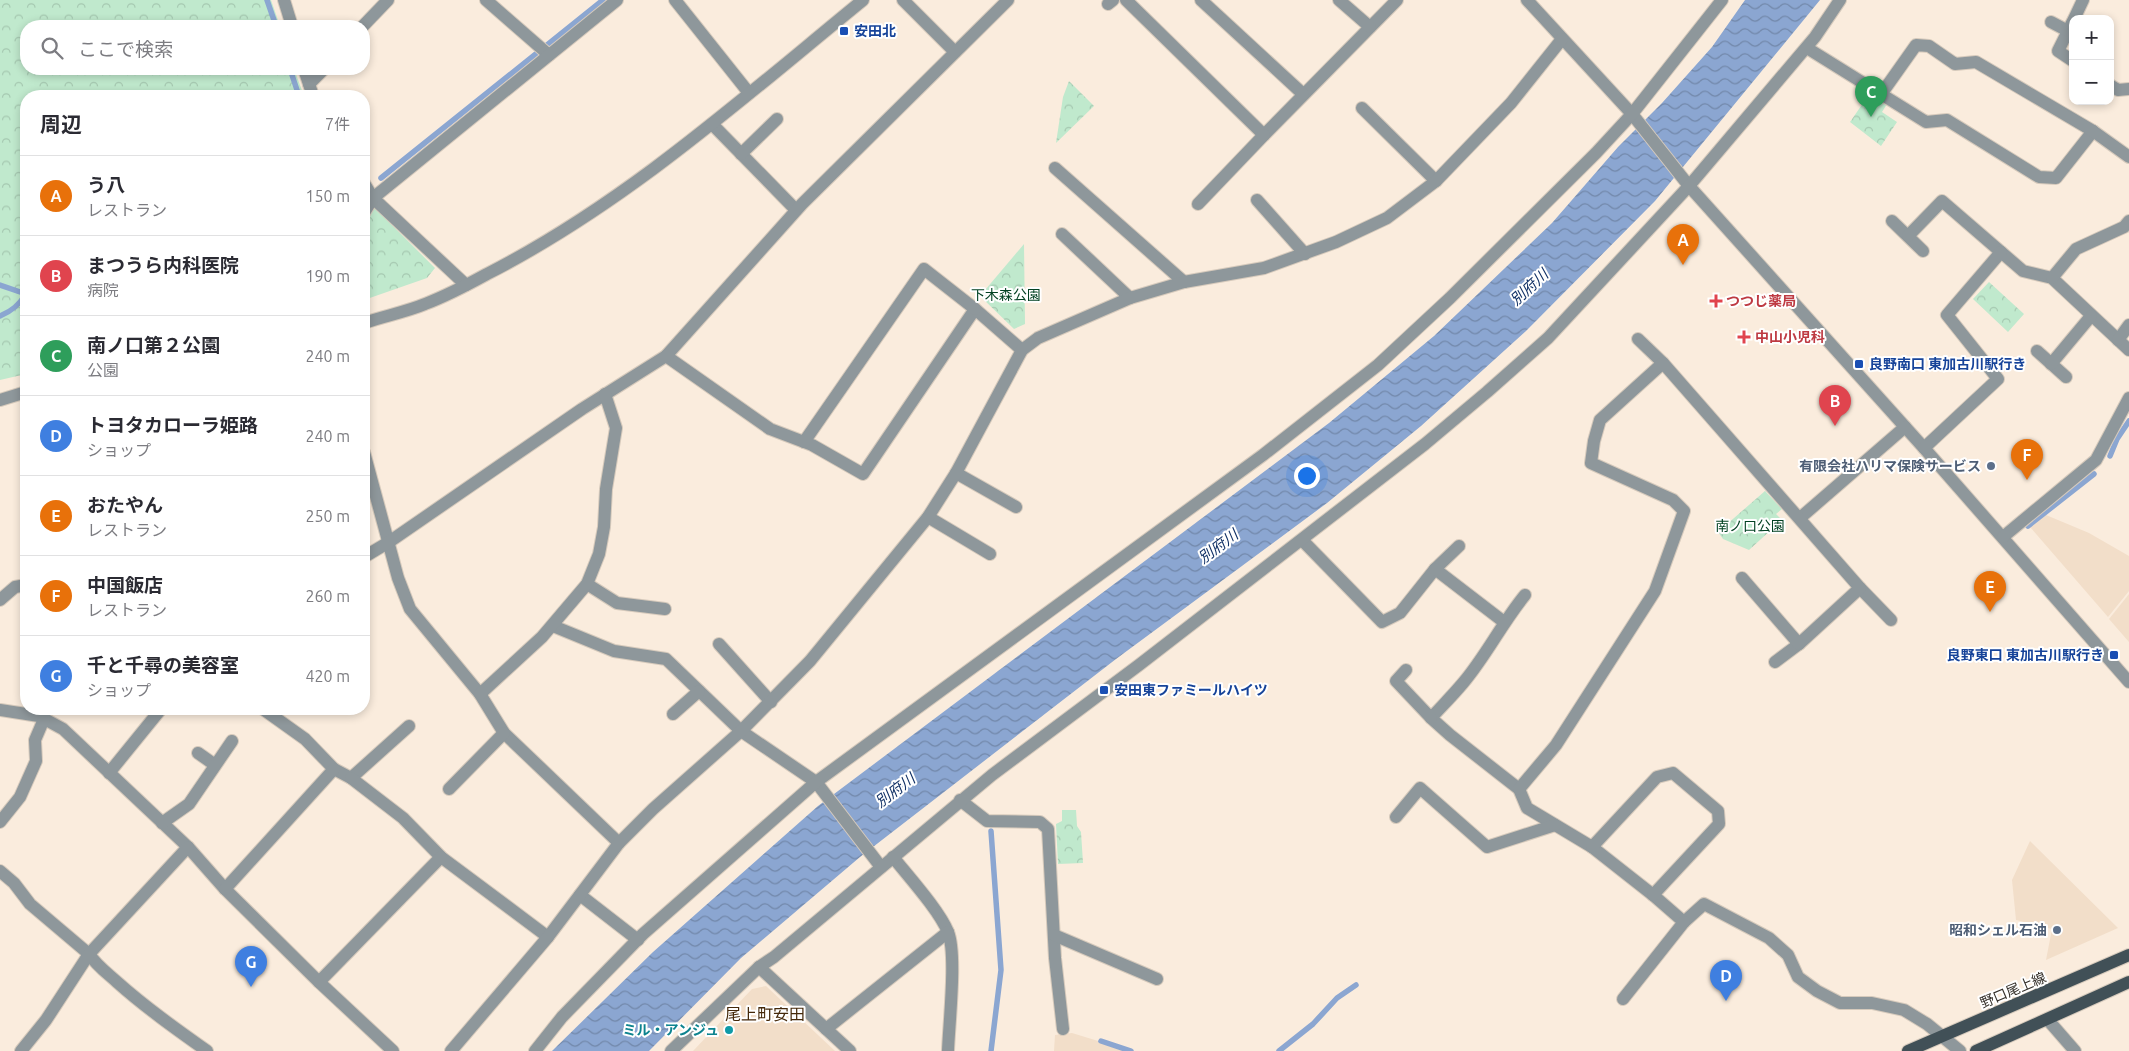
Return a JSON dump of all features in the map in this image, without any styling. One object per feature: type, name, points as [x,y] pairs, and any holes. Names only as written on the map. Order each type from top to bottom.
[{"type":"main road","name":"野口尾上線","points":[[1908,1051],[2129,955]]},
{"type":"main road","points":[[1976,1051],[2129,982]]},
{"type":"street","points":[[284,0],[290,20]]},
{"type":"street","points":[[370,20],[388,0]]},
{"type":"street","points":[[486,0],[548,55]]},
{"type":"street","points":[[370,203],[373,198],[617,0]]},
{"type":"street","points":[[676,0],[750,93]]},
{"type":"street","points":[[370,320],[424,304],[466,285],[530,252],[593,213],[655,169],[863,0]]},
{"type":"street","points":[[903,0],[955,52]]},
{"type":"street","points":[[370,553],[510,457],[666,356],[796,210],[1008,0]]},
{"type":"street","points":[[1126,0],[1264,135]]},
{"type":"street","points":[[1201,0],[1302,94]]},
{"type":"street","points":[[1339,0],[1370,27]]},
{"type":"street","points":[[1198,204],[1302,94],[1397,0]]},
{"type":"street","points":[[1527,0],[1632,114],[1689,186],[2003,537],[2129,682]]},
{"type":"street","points":[[535,1051],[562,1017],[638,940],[816,782],[1263,455],[1378,365],[1450,298],[1596,153],[1632,114],[1722,0]]},
{"type":"street","points":[[671,1051],[759,967],[774,957],[960,800],[1027,747],[1139,666],[1425,444],[1548,338],[1689,186],[1807,48],[1840,0]]},
{"type":"street","points":[[2076,15],[2083,0]]},
{"type":"street","points":[[2051,22],[2069,23]]},
{"type":"street","points":[[2069,29],[2058,51],[2069,58]]},
{"type":"street","points":[[451,1051],[548,937],[620,843],[653,809],[741,731],[810,661],[928,517],[956,473],[1022,350],[1038,338],[1130,298],[1184,282],[1264,268],[1336,242],[1387,218],[1436,181],[1511,103],[1562,39]]},
{"type":"street","points":[[1882,94],[1916,45],[1929,46],[1955,64],[1976,62],[2093,131],[2129,157]]},
{"type":"street","points":[[1807,48],[1926,122],[1947,120],[2039,177],[2056,178],[2093,131]]},
{"type":"street","points":[[306,75],[311,90]]},
{"type":"street","points":[[311,90],[320,75]]},
{"type":"street","points":[[2114,88],[2118,90],[2129,89]]},
{"type":"street","points":[[1362,108],[1436,181]]},
{"type":"street","points":[[741,154],[777,119]]},
{"type":"street","points":[[712,124],[796,210]]},
{"type":"street","points":[[1055,168],[1184,282]]},
{"type":"street","points":[[370,193],[373,198],[466,285]]},
{"type":"street","points":[[1257,200],[1305,254]]},
{"type":"street","points":[[1908,236],[1942,201],[2023,271],[2052,278],[2129,350]]},
{"type":"street","points":[[1113,220],[1122,211]]},
{"type":"street","points":[[1892,221],[1924,251]]},
{"type":"street","points":[[2052,278],[2076,250],[2124,227],[2129,221]]},
{"type":"street","points":[[1062,234],[1130,298]]},
{"type":"street","points":[[1924,448],[1998,379],[1947,315],[2001,252]]},
{"type":"street","points":[[804,442],[924,270],[975,308],[1022,350]]},
{"type":"street","points":[[666,356],[770,429],[804,442],[864,474],[975,308]]},
{"type":"street","points":[[2051,364],[2091,316]]},
{"type":"street","points":[[2118,340],[2129,325]]},
{"type":"street","points":[[1638,338],[1663,363],[1860,588],[1891,620]]},
{"type":"street","points":[[2037,351],[2066,377]]},
{"type":"street","points":[[1519,789],[1556,745],[1655,591],[1684,511],[1673,500],[1591,463],[1594,441],[1600,420],[1663,363]]},
{"type":"street","points":[[0,400],[20,394]]},
{"type":"street","points":[[480,694],[553,626],[587,584],[599,554],[604,527],[606,489],[616,428],[605,394]]},
{"type":"street","points":[[2003,537],[2096,460],[2129,398]]},
{"type":"street","points":[[1800,518],[1905,427]]},
{"type":"street","points":[[956,473],[1016,507]]},
{"type":"street","points":[[370,474],[398,578],[410,610],[480,694],[504,733],[620,843]]},
{"type":"street","points":[[928,517],[990,554]]},
{"type":"street","points":[[1302,540],[1382,622],[1400,613],[1435,569],[1459,546]]},
{"type":"street","points":[[1435,569],[1504,622]]},
{"type":"street","points":[[1742,578],[1799,644]]},
{"type":"street","points":[[587,584],[617,603],[665,610]]},
{"type":"street","points":[[0,600],[15,587],[20,586]]},
{"type":"street","points":[[1775,662],[1799,644],[1860,588]]},
{"type":"street","points":[[1431,718],[1463,683],[1494,640],[1504,622],[1525,595]]},
{"type":"street","points":[[553,626],[614,651],[666,659],[741,731],[816,782],[881,867]]},
{"type":"street","points":[[719,644],[771,702]]},
{"type":"street","points":[[1406,670],[1396,681],[1450,736],[1519,789],[1527,808],[1592,847],[1653,894],[1684,922]]},
{"type":"street","points":[[673,714],[699,691]]},
{"type":"street","points":[[0,710],[20,713]]},
{"type":"street","points":[[32,715],[39,716],[62,729],[110,773],[188,847],[225,889],[319,982],[393,1051]]},
{"type":"street","points":[[110,773],[156,715]]},
{"type":"street","points":[[271,715],[305,739],[334,769],[351,778],[402,818],[441,857],[548,937]]},
{"type":"street","points":[[0,822],[20,797],[36,761],[35,740],[44,719]]},
{"type":"street","points":[[351,778],[409,726]]},
{"type":"street","points":[[449,789],[504,733]]},
{"type":"street","points":[[162,823],[190,804],[232,741]]},
{"type":"street","points":[[198,753],[215,766]]},
{"type":"street","points":[[225,889],[334,769]]},
{"type":"street","points":[[1592,847],[1657,777],[1673,773],[1718,811],[1719,824],[1653,894]]},
{"type":"street","points":[[1396,817],[1420,788],[1487,847],[1555,826]]},
{"type":"street","points":[[960,800],[986,821],[1040,822],[1048,829],[1054,936],[1063,1029]]},
{"type":"street","points":[[21,1051],[46,1020],[89,954],[188,847]]},
{"type":"street","points":[[319,982],[441,857]]},
{"type":"street","points":[[893,857],[940,918],[948,932],[952,952],[948,1051]]},
{"type":"street","points":[[0,871],[14,883],[30,904],[89,954],[94,961],[143,1004],[207,1051]]},
{"type":"street","points":[[580,894],[638,940]]},
{"type":"street","points":[[1623,999],[1684,922],[1704,904],[1770,938],[1788,954],[1798,977],[1817,991],[1840,1003],[1872,1003],[1904,1010],[1927,1024],[1960,1051]]},
{"type":"street","points":[[826,1029],[948,932]]},
{"type":"street","points":[[1054,936],[1157,979]]},
{"type":"street","points":[[759,967],[850,1051]]},
{"type":"street","points":[[2048,1020],[2075,1051]]},
{"type":"shaded area","points":[[2046,515],[2089,533],[2129,556],[2129,591],[2108,617],[2030,527]]},
{"type":"shaded area","points":[[2129,594],[2129,642],[2109,619]]},
{"type":"shaded area","points":[[2030,841],[2118,928],[2046,960],[2052,929],[2016,920],[2012,880]]},
{"type":"shaded area","name":"ミル・アンジュ","points":[[766,986],[835,1051],[693,1051],[752,989]]},
{"type":"shaded area","points":[[1072,1033],[1127,1051],[1054,1051],[1055,1035]]},
{"type":"green space","points":[[0,0],[271,0],[278,20],[20,20],[20,75],[296,75],[302,90],[20,90],[20,375],[0,380]]},
{"type":"green space","points":[[1069,81],[1094,106],[1056,143],[1063,97]]},
{"type":"green space","points":[[1870,93],[1887,104],[1882,112],[1897,122],[1881,146],[1850,122]]},
{"type":"green space","points":[[374,207],[435,268],[427,278],[370,298],[370,215]]},
{"type":"green space","name":"下木森公園","points":[[1024,244],[1025,324],[1014,329],[980,296]]},
{"type":"green space","points":[[1989,282],[2024,314],[2008,332],[1973,299]]},
{"type":"green space","name":"南ノ口公園","points":[[1765,491],[1782,509],[1776,514],[1782,520],[1749,550],[1723,539],[1718,532]]},
{"type":"green space","points":[[1062,810],[1076,810],[1077,826],[1081,832],[1083,863],[1058,864],[1056,824],[1062,821]]},
{"type":"water","name":"別府川","points":[[1745,0],[1820,0],[1655,201],[1526,331],[1421,426],[1327,503],[1116,659],[860,857],[741,958],[649,1051],[552,1051],[653,952],[818,806],[1329,423],[1434,336],[1552,223],[1618,147],[1662,103],[1712,47]]},
{"type":"waterway","points":[[267,0],[274,20]]},
{"type":"waterway","points":[[381,178],[603,0]]},
{"type":"waterway","points":[[292,75],[297,90]]},
{"type":"waterway","points":[[0,285],[20,292]]},
{"type":"waterway","points":[[0,316],[20,302]]},
{"type":"waterway","points":[[2110,456],[2117,439],[2129,421]]},
{"type":"waterway","points":[[2028,526],[2094,474]]},
{"type":"waterway","points":[[991,831],[1001,970],[991,1051]]},
{"type":"waterway","points":[[1279,1051],[1313,1024],[1337,998],[1356,985]]},
{"type":"waterway","points":[[1101,1041],[1131,1051]]},
{"type":"place","name":"安田北","points":[[844,31]]},
{"type":"place","name":"南ノ口第２公園","points":[[1871,117]]},
{"type":"place","name":"う八","points":[[1683,265]]},
{"type":"place","name":"つつじ薬局","points":[[1716,301]]},
{"type":"place","name":"中山小児科","points":[[1744,337]]},
{"type":"place","name":"良野南口 東加古川駅行き","points":[[1859,364]]},
{"type":"place","name":"まつうら内科医院","points":[[1835,426]]},
{"type":"place","name":"有限会社ハリマ保険サービス","points":[[1991,466]]},
{"type":"place","name":"中国飯店","points":[[2027,480]]},
{"type":"place","name":"おたやん","points":[[1990,612]]},
{"type":"place","name":"良野東口 東加古川駅行き","points":[[2114,655]]},
{"type":"place","name":"安田東ファミールハイツ","points":[[1104,690]]},
{"type":"place","name":"昭和シェル石油","points":[[2057,930]]},
{"type":"place","name":"千と千尋の美容室","points":[[251,987]]},
{"type":"place","name":"トヨタカローラ姫路","points":[[1726,1001]]},
{"type":"place","name":"ミル・アンジュ","points":[[729,1030]]},
{"type":"district","name":"尾上町安田","points":[[765,1014]]}]
